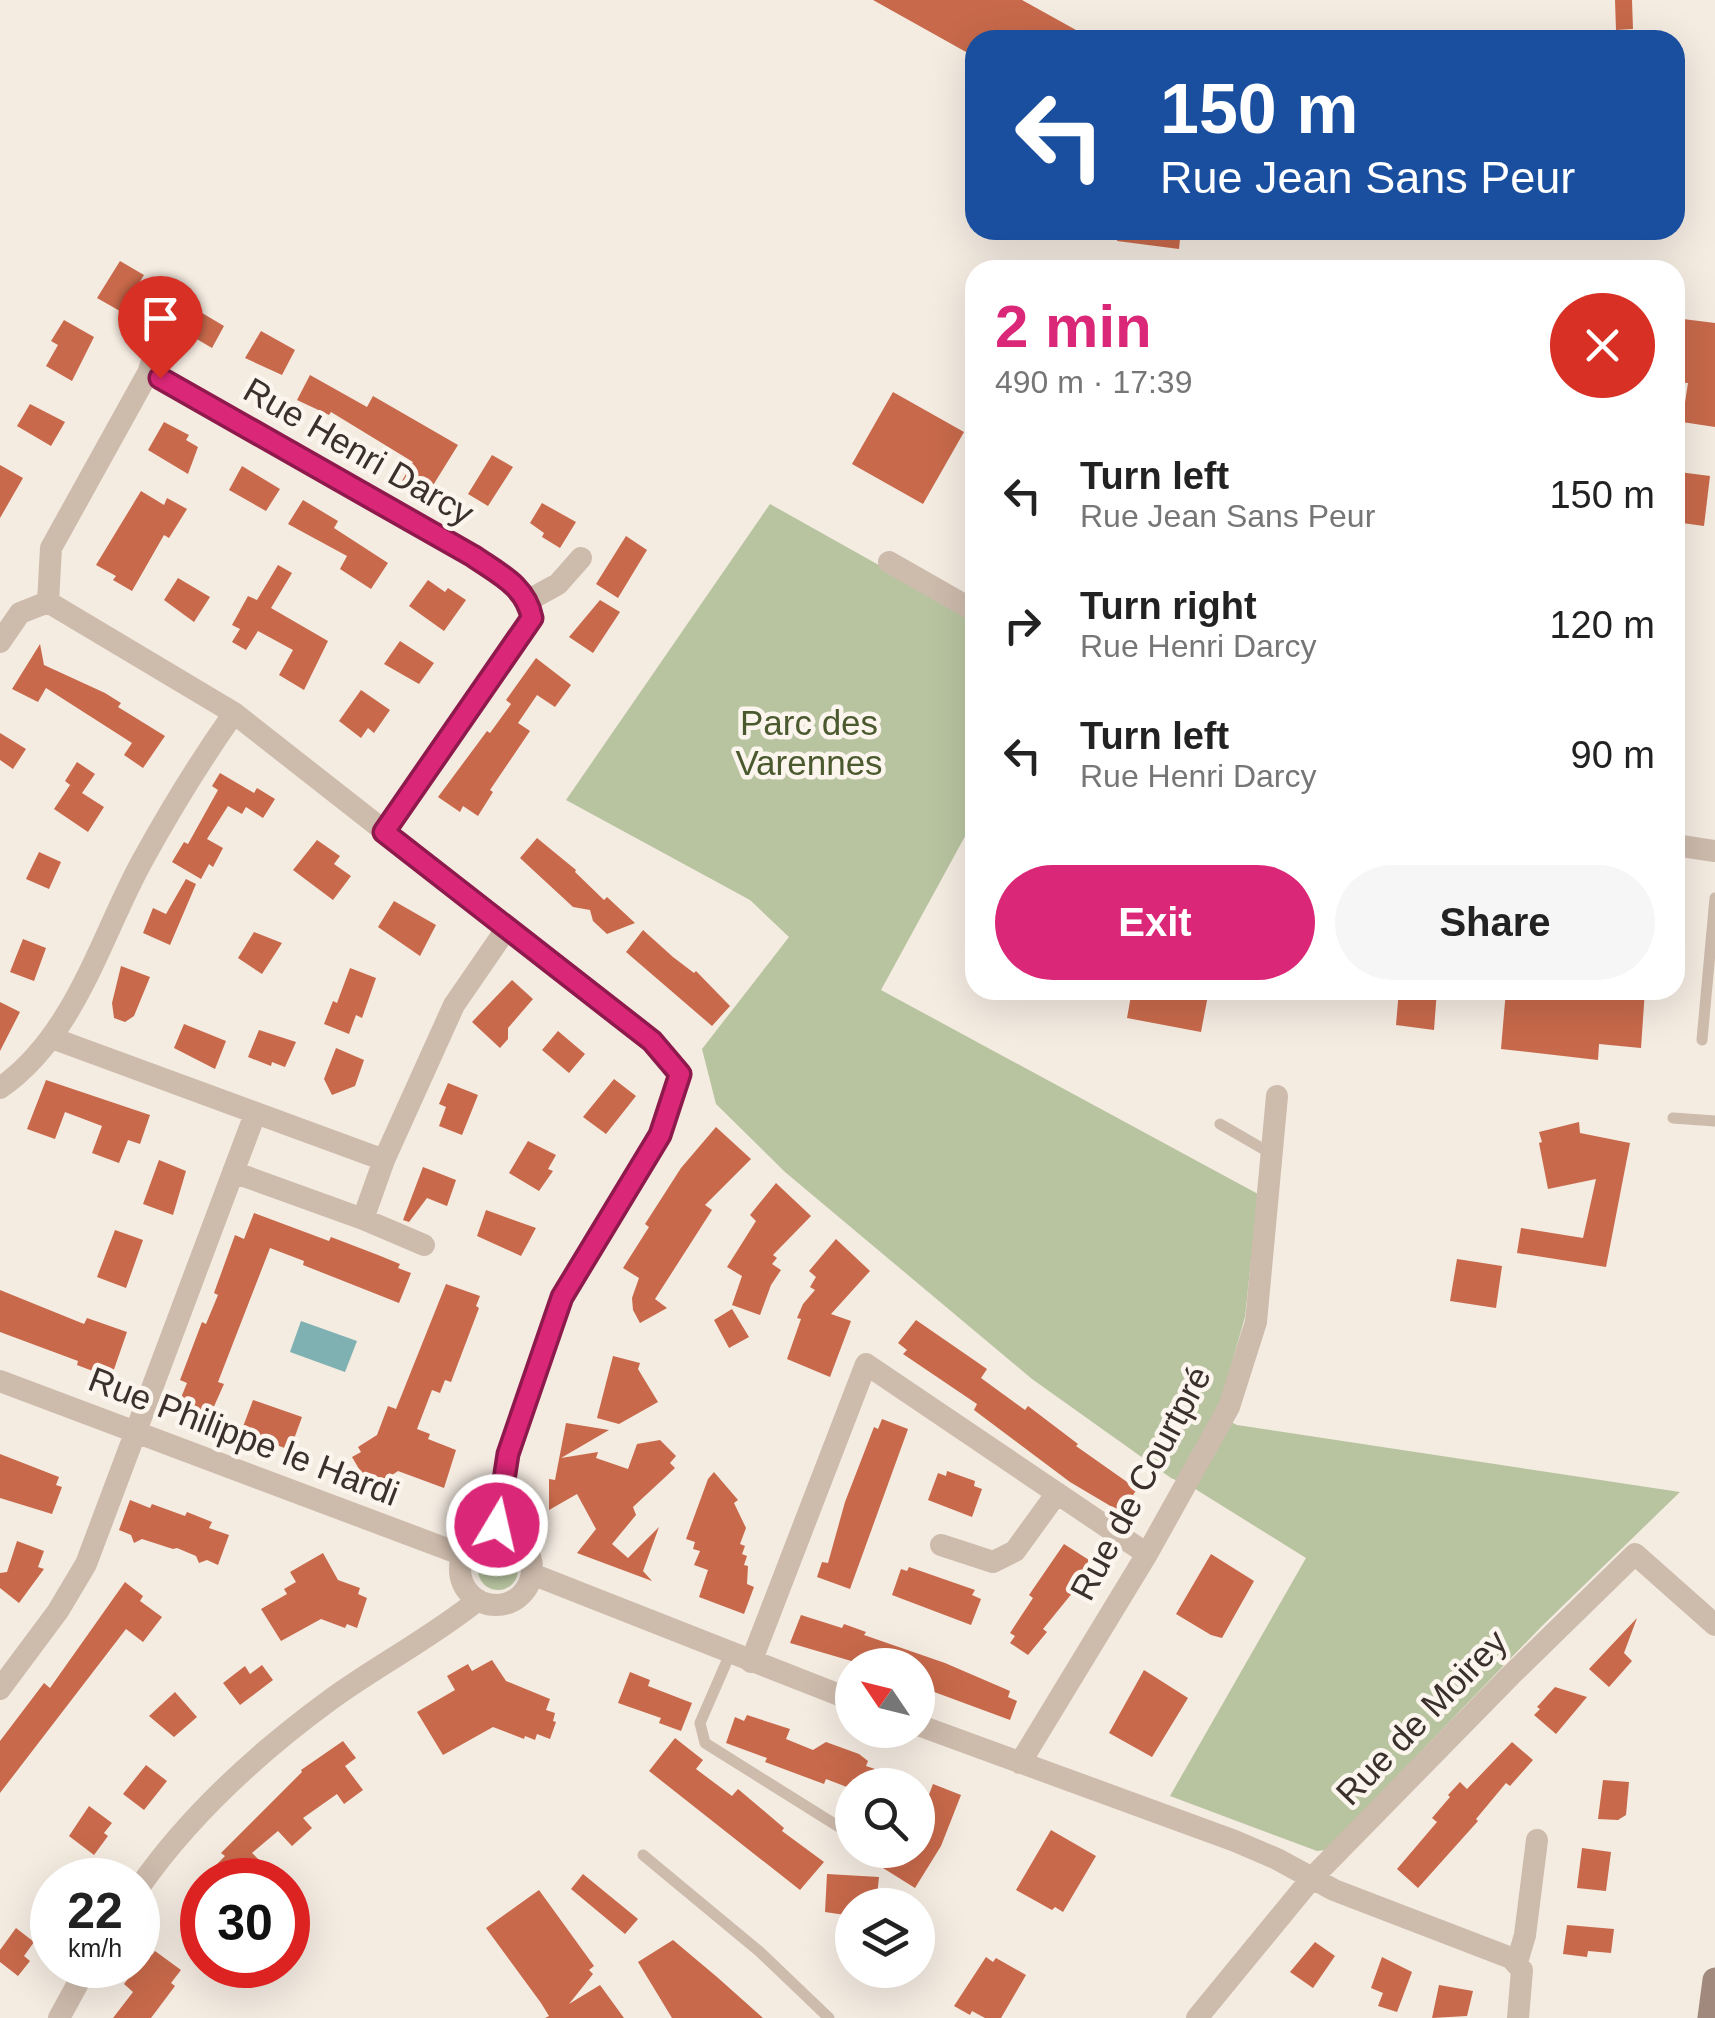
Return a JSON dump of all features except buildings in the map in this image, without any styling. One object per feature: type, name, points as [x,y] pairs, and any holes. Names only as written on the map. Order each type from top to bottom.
[{"type":"main road","points":[[1710,2018],[1715,1980]]},
{"type":"street","points":[[48,602],[51,548],[148,373],[163,330]]},
{"type":"street","name":"Rue Henri Darcy","points":[[148,373],[473,556],[514,583],[528,600]]},
{"type":"street","points":[[384,832],[532,618],[528,600],[558,584],[580,558]]},
{"type":"street","points":[[889,562],[965,605]]},
{"type":"street","points":[[0,642],[20,612],[48,602]]},
{"type":"street","points":[[48,602],[234,714],[652,1041],[680,1074],[660,1135],[562,1297],[508,1454],[497,1525],[501,1533]]},
{"type":"street","points":[[0,1088],[23,1072],[52,1038],[140,866],[234,714]]},
{"type":"street","points":[[1685,846],[1715,851]]},
{"type":"street","points":[[362,1219],[454,1004],[507,928]]},
{"type":"street","points":[[52,1038],[384,1160]]},
{"type":"street","name":"Rue de Courtpré","points":[[1020,1763],[1147,1554],[1229,1407],[1256,1322],[1277,1096]]},
{"type":"street","points":[[0,1690],[58,1611],[86,1564],[255,1114]]},
{"type":"street","points":[[233,1172],[424,1246]]},
{"type":"street","points":[[740,1658],[866,1364],[1147,1554]]},
{"type":"street","name":"Rue Philippe le Hardi","points":[[0,1382],[463,1555]]},
{"type":"street","points":[[941,1545],[993,1562],[1015,1550],[1057,1493]]},
{"type":"street","points":[[501,1533],[522,1543],[532,1563],[532,1574],[528,1586],[512,1602],[489,1604],[478,1600],[464,1585],[463,1555],[478,1538],[501,1533]]},
{"type":"street","name":"Rue de Moirey","points":[[1196,2018],[1312,1878],[1635,1554],[1715,1625]]},
{"type":"street","points":[[532,1574],[835,1694]]},
{"type":"street","points":[[160,1858],[218,1796],[290,1732],[478,1600]]},
{"type":"street","points":[[935,1730],[1235,1841],[1312,1878],[1517,1962],[1522,1970],[1518,2018]]},
{"type":"street","points":[[1517,1962],[1525,1935],[1537,1840]]},
{"type":"street","points":[[59,2018],[75,1988]]},
{"type":"lane","points":[[1702,1040],[1715,898]]},
{"type":"lane","points":[[1672,1118],[1715,1121]]},
{"type":"lane","points":[[1220,1124],[1272,1154]]},
{"type":"lane","points":[[740,1658],[700,1722],[705,1743],[835,1824]]},
{"type":"lane","points":[[643,1855],[760,1952],[829,2018]]},
{"type":"green space","name":"Parc des Varennes","points":[[770,504],[965,613],[965,836],[881,990],[1258,1194],[1245,1317],[1217,1415],[1237,1425],[1680,1492],[1541,1627],[1326,1850],[1317,1851],[1170,1796],[1306,1558],[1171,1478],[1032,1379],[785,1172],[716,1104],[702,1049],[789,937],[750,900],[566,800]]},
{"type":"green space","points":[[498,1550],[512,1556],[518,1570],[512,1584],[498,1590],[484,1584],[478,1570],[484,1556]]},
{"type":"water","points":[[301,1321],[357,1341],[345,1372],[290,1352]]},
{"type":"route","points":[[160,378],[473,556],[514,583],[528,600],[532,618],[384,832],[652,1041],[680,1074],[660,1135],[562,1297],[508,1454],[497,1525]]}]
